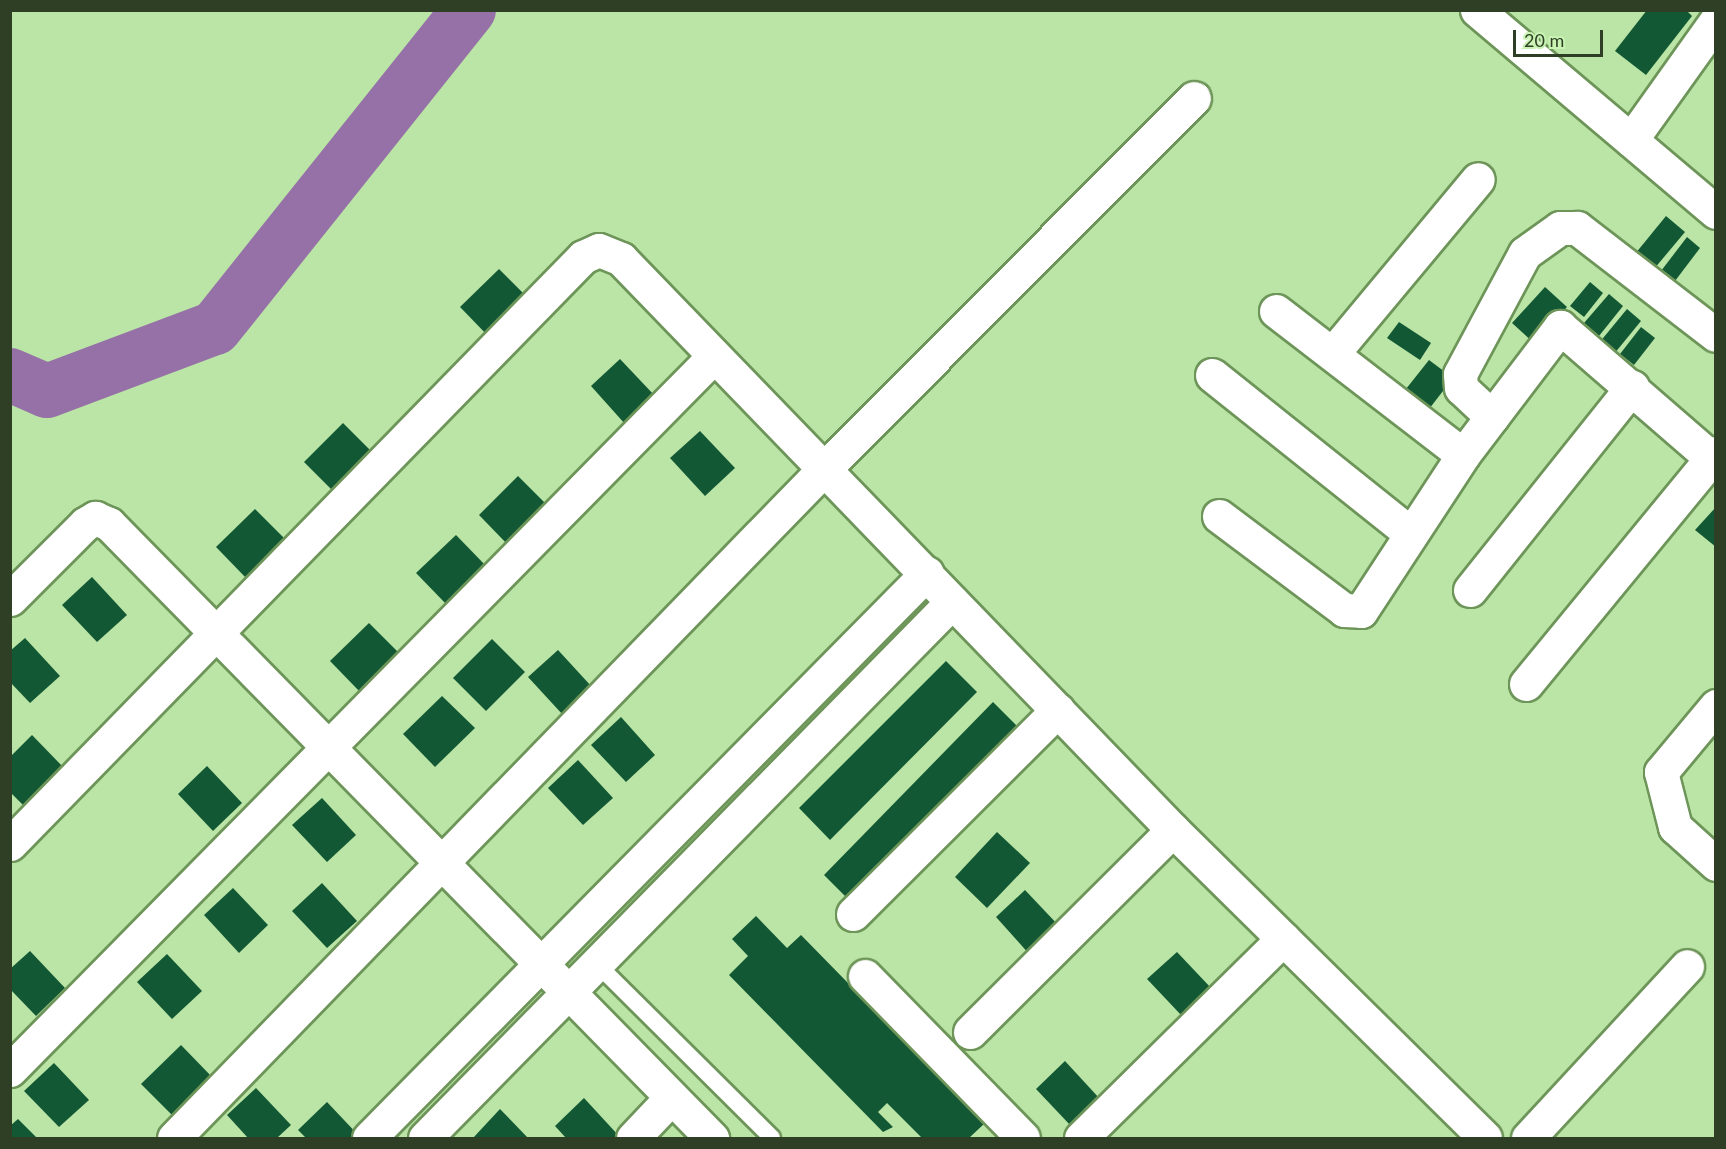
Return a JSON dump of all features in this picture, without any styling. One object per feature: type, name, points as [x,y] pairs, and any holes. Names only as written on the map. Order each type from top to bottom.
[{"type":"street","points":[[1477,10],[1716,212]]},
{"type":"street","points":[[1630,140],[1716,21]]},
{"type":"street","points":[[174,1138],[441,866],[821,472],[1194,98]]},
{"type":"street","points":[[1333,353],[1478,179]]},
{"type":"street","points":[[1492,417],[1461,388],[1460,374],[1525,253],[1560,228],[1577,228],[1716,335]]},
{"type":"street","points":[[10,844],[213,632],[583,257],[599,250],[621,259],[821,472],[927,573],[952,602],[1173,830],[1485,1138]]},
{"type":"street","points":[[1276,311],[1463,455]]},
{"type":"street","points":[[1219,516],[1354,615],[1463,455],[1560,327],[1714,455],[1526,684]]},
{"type":"street","points":[[10,1070],[713,357]]},
{"type":"street","points":[[1212,375],[1410,533]]},
{"type":"street","points":[[1470,590],[1632,387]]},
{"type":"street","points":[[10,599],[95,518],[109,524],[539,968],[712,1138]]},
{"type":"street","points":[[369,1138],[927,573]]},
{"type":"street","points":[[424,1138],[569,995],[952,602]]},
{"type":"street","points":[[1716,706],[1661,772],[1676,827],[1716,864]]},
{"type":"street","points":[[853,914],[1058,710]]},
{"type":"street","points":[[970,1032],[1173,830]]},
{"type":"street","points":[[1081,1138],[1283,939]]},
{"type":"street","points":[[1528,1138],[1687,966]]},
{"type":"street","points":[[865,976],[1023,1138]]},
{"type":"street","points":[[633,1138],[672,1098]]},
{"type":"lane","points":[[598,965],[772,1138]]},
{"type":"building","points":[[1647,10],[1686,10],[1692,16],[1646,75],[1615,51]]},
{"type":"building","points":[[1666,216],[1685,232],[1654,269],[1635,254]]},
{"type":"building","points":[[1687,237],[1700,248],[1675,281],[1661,271]]},
{"type":"building","points":[[499,269],[532,302],[492,340],[460,307]]},
{"type":"building","points":[[1590,282],[1603,293],[1584,317],[1570,306]]},
{"type":"building","points":[[1545,287],[1567,307],[1534,343],[1512,323]]},
{"type":"building","points":[[1609,294],[1623,306],[1599,336],[1584,323]]},
{"type":"building","points":[[1627,309],[1641,321],[1614,354],[1599,343]]},
{"type":"building","points":[[1399,322],[1431,343],[1420,360],[1387,338]]},
{"type":"building","points":[[1641,327],[1655,338],[1634,365],[1620,354]]},
{"type":"building","points":[[620,359],[655,396],[625,424],[591,386]]},
{"type":"building","points":[[1429,360],[1453,378],[1426,413],[1402,394]]},
{"type":"building","points":[[343,423],[376,456],[336,494],[304,462]]},
{"type":"building","points":[[700,431],[735,468],[705,496],[670,458]]},
{"type":"building","points":[[518,476],[551,509],[511,548],[479,515]]},
{"type":"building","points":[[1716,507],[1716,547],[1695,530]]},
{"type":"building","points":[[255,509],[288,542],[248,580],[216,547]]},
{"type":"building","points":[[456,535],[488,568],[448,606],[416,573]]},
{"type":"building","points":[[92,577],[127,615],[97,642],[62,605]]},
{"type":"building","points":[[369,623],[402,656],[362,694],[330,661]]},
{"type":"building","points":[[25,638],[60,676],[30,703],[10,682],[10,651]]},
{"type":"building","points":[[492,639],[525,672],[486,711],[453,678]]},
{"type":"building","points":[[558,650],[592,687],[563,715],[528,677]]},
{"type":"building","points":[[946,661],[977,692],[830,840],[799,808]]},
{"type":"building","points":[[442,696],[475,728],[435,767],[403,734]]},
{"type":"building","points":[[993,702],[1022,731],[853,904],[824,875]]},
{"type":"building","points":[[621,717],[655,755],[626,782],[591,745]]},
{"type":"building","points":[[32,735],[64,768],[25,807],[10,792],[10,757]]},
{"type":"building","points":[[578,760],[613,798],[583,825],[548,788]]},
{"type":"building","points":[[207,766],[242,803],[213,831],[178,794]]},
{"type":"building","points":[[322,798],[356,835],[327,862],[292,825]]},
{"type":"building","points":[[997,832],[1030,863],[987,908],[955,877]]},
{"type":"building","points":[[322,883],[357,921],[327,948],[292,911]]},
{"type":"building","points":[[233,888],[268,925],[239,953],[204,915]]},
{"type":"building","points":[[1025,890],[1060,927],[1030,955],[996,917]]},
{"type":"building","points":[[756,916],[787,948],[801,935],[985,1123],[969,1138],[922,1138],[887,1103],[878,1112],[893,1127],[883,1132],[729,975],[748,956],[732,939]]},
{"type":"building","points":[[30,951],[65,988],[36,1016],[10,989],[10,969]]},
{"type":"building","points":[[1177,952],[1212,989],[1182,1016],[1147,979]]},
{"type":"building","points":[[167,954],[202,991],[172,1019],[137,982]]},
{"type":"building","points":[[181,1045],[213,1078],[174,1117],[141,1084]]},
{"type":"building","points":[[1065,1061],[1100,1099],[1071,1126],[1036,1089]]},
{"type":"building","points":[[54,1063],[89,1100],[59,1127],[24,1091]]},
{"type":"building","points":[[256,1088],[291,1125],[277,1138],[248,1138],[227,1115]]},
{"type":"building","points":[[584,1098],[619,1136],[616,1138],[566,1138],[555,1126]]},
{"type":"building","points":[[327,1102],[361,1138],[306,1138],[298,1130]]},
{"type":"building","points":[[500,1109],[528,1138],[473,1138]]},
{"type":"building","points":[[18,1119],[37,1138],[10,1138],[10,1126]]},
{"type":"waterway","points":[[10,375],[47,391],[215,328],[469,10]]}]
